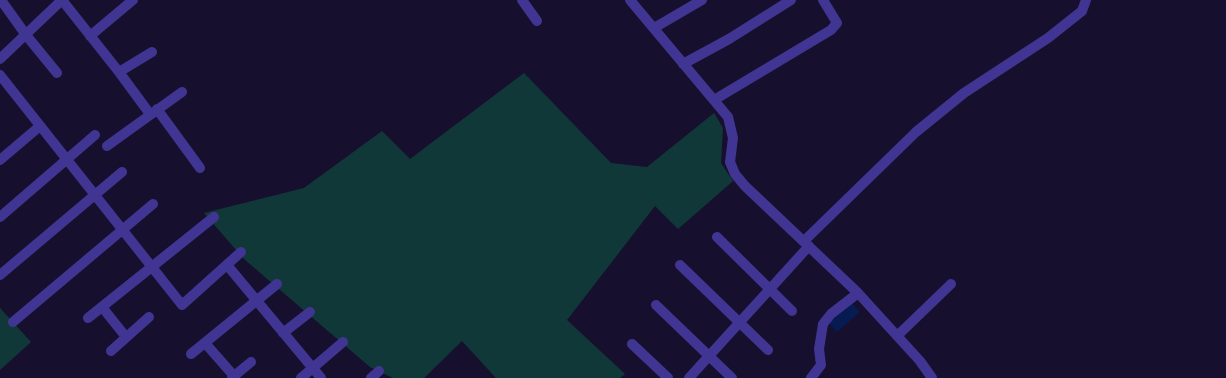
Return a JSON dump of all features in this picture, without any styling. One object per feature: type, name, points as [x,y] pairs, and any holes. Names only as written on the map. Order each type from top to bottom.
[{"type":"street","points":[[1,0],[26,35],[57,73]]},
{"type":"street","points":[[0,59],[62,0],[119,72],[200,168]]},
{"type":"street","points":[[90,36],[133,0]]},
{"type":"street","points":[[522,0],[537,21]]},
{"type":"street","points":[[630,0],[728,117],[733,138],[730,162],[735,174],[745,186],[807,243],[858,293],[920,361],[932,378]]},
{"type":"street","points":[[654,28],[702,0]]},
{"type":"street","points":[[683,64],[729,39],[791,0]]},
{"type":"street","points":[[714,100],[831,30],[837,24],[823,0]]},
{"type":"street","points":[[689,378],[770,290],[807,243],[916,132],[964,93],[1048,38],[1082,11],[1086,0]]},
{"type":"street","points":[[119,72],[152,52]]},
{"type":"street","points":[[0,75],[182,305],[241,252]]},
{"type":"street","points":[[107,146],[153,111],[182,92]]},
{"type":"street","points":[[1,157],[40,126]]},
{"type":"street","points":[[0,217],[95,135]]},
{"type":"street","points":[[0,275],[122,172]]},
{"type":"street","points":[[13,322],[153,204]]},
{"type":"street","points":[[88,318],[214,217]]},
{"type":"street","points":[[717,237],[792,311]]},
{"type":"street","points":[[227,265],[321,378]]},
{"type":"street","points":[[680,265],[741,322],[768,350]]},
{"type":"street","points":[[191,354],[277,284]]},
{"type":"street","points":[[897,336],[951,284]]},
{"type":"street","points":[[811,378],[821,365],[819,349],[823,324],[831,314],[858,293]]},
{"type":"street","points":[[656,305],[732,378]]},
{"type":"street","points":[[102,307],[126,337]]},
{"type":"street","points":[[284,334],[310,312]]},
{"type":"street","points":[[111,351],[149,317]]},
{"type":"street","points":[[301,378],[344,342]]},
{"type":"street","points":[[205,343],[233,377],[251,362]]},
{"type":"street","points":[[632,344],[668,378]]},
{"type":"green space","points":[[524,73],[611,163],[647,167],[714,113],[723,128],[721,163],[733,181],[678,229],[655,206],[567,320],[625,374],[620,378],[496,378],[462,341],[424,378],[393,378],[370,367],[244,259],[204,213],[304,188],[382,131],[410,159]]},
{"type":"green space","points":[[0,308],[31,342],[0,370]]},
{"type":"water","points":[[852,303],[860,312],[837,332],[829,323]]}]
